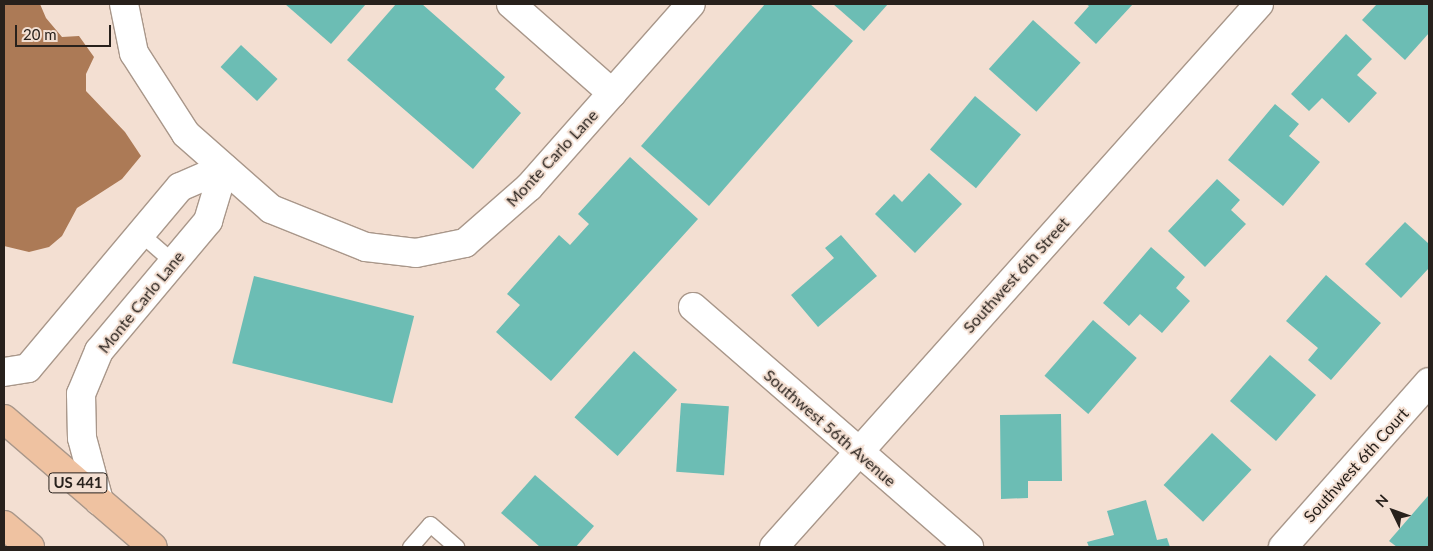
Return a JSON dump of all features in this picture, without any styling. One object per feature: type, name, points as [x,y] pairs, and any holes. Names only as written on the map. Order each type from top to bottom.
[{"type":"main road","name":"US 441","points":[[4,419],[153,547]]},
{"type":"main road","points":[[4,525],[30,547]]},
{"type":"street","points":[[4,372],[28,368],[180,187],[224,168],[186,134],[134,53],[124,4]]},
{"type":"street","points":[[511,4],[612,93]]},
{"type":"street","name":"Monte Carlo Lane","points":[[99,501],[82,438],[81,394],[99,351],[208,221],[224,168],[270,209],[366,248],[416,253],[465,243],[529,187],[691,4]]},
{"type":"street","name":"Southwest 6th Street","points":[[774,547],[1259,4]]},
{"type":"street","name":"Southwest 56th Avenue","points":[[693,307],[857,453],[969,547]]},
{"type":"street","name":"Southwest 6th Court","points":[[1282,547],[1429,382]]},
{"type":"lane","points":[[140,233],[174,262]]},
{"type":"lane","points":[[410,547],[430,524],[456,547]]},
{"type":"shaded area","points":[[4,4],[40,4],[46,18],[62,37],[79,36],[94,57],[86,74],[86,91],[125,132],[141,156],[122,179],[77,208],[62,236],[49,247],[29,252],[4,246]]},
{"type":"building","points":[[285,4],[366,4],[331,44]]},
{"type":"building","points":[[396,4],[422,4],[505,77],[495,89],[521,113],[473,169],[347,60]]},
{"type":"building","points":[[765,4],[810,4],[853,41],[709,206],[641,146]]},
{"type":"building","points":[[833,4],[888,4],[864,31]]},
{"type":"building","points":[[1086,4],[1133,4],[1096,44],[1074,23],[1089,6]]},
{"type":"building","points":[[1377,4],[1429,4],[1429,33],[1405,60],[1362,20]]},
{"type":"building","points":[[1033,20],[1081,63],[1036,112],[989,69]]},
{"type":"building","points":[[1346,34],[1372,59],[1357,75],[1377,93],[1349,123],[1322,98],[1309,111],[1291,94]]},
{"type":"building","points":[[241,45],[278,79],[257,101],[221,67]]},
{"type":"building","points":[[975,96],[1021,135],[976,188],[930,150]]},
{"type":"building","points":[[1275,104],[1299,124],[1289,136],[1320,162],[1283,206],[1228,160]]},
{"type":"building","points":[[630,157],[698,219],[551,381],[496,332],[520,305],[507,294],[559,235],[570,245],[589,224],[578,214]]},
{"type":"building","points":[[929,173],[962,204],[915,253],[875,214],[894,194],[902,202]]},
{"type":"building","points":[[1217,179],[1240,200],[1231,210],[1246,224],[1205,267],[1168,231]]},
{"type":"building","points":[[1405,222],[1429,244],[1429,268],[1401,298],[1365,264]]},
{"type":"building","points":[[841,235],[877,276],[818,327],[791,295],[834,258],[825,248]]},
{"type":"building","points":[[1151,247],[1185,277],[1176,288],[1190,301],[1162,333],[1140,314],[1129,326],[1103,303]]},
{"type":"building","points":[[1326,275],[1381,323],[1331,380],[1308,360],[1318,348],[1286,321]]},
{"type":"building","points":[[254,276],[414,316],[392,403],[232,363]]},
{"type":"building","points":[[1093,320],[1137,358],[1088,414],[1044,376]]},
{"type":"building","points":[[634,351],[677,390],[618,456],[574,417]]},
{"type":"building","points":[[1270,355],[1316,395],[1276,441],[1230,401]]},
{"type":"building","points":[[681,403],[729,406],[724,475],[676,472]]},
{"type":"building","points":[[1061,414],[1062,481],[1028,481],[1028,498],[1001,499],[1000,415]]},
{"type":"building","points":[[1212,433],[1251,470],[1203,522],[1164,485]]},
{"type":"building","points":[[535,475],[594,526],[576,547],[540,547],[501,513]]},
{"type":"building","points":[[1428,496],[1429,547],[1397,547],[1389,541]]},
{"type":"building","points":[[1146,500],[1157,540],[1167,538],[1170,547],[1089,547],[1087,542],[1114,535],[1107,511]]}]
